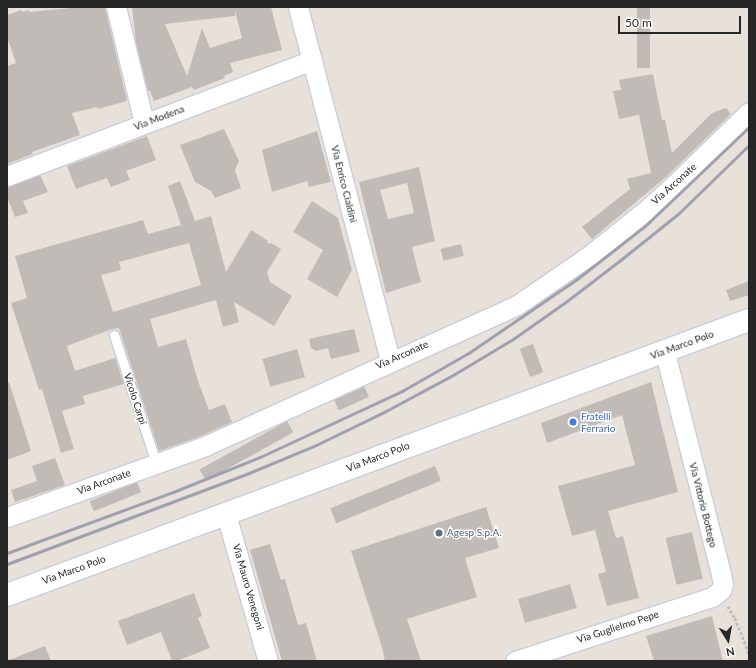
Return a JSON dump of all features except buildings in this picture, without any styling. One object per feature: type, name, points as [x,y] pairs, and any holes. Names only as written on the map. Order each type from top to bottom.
[{"type":"street","points":[[116,7],[144,123]]},
{"type":"street","name":"Via Enrico Cialdini","points":[[298,7],[390,360]]},
{"type":"street","name":"Via Modena","points":[[7,176],[312,60]]},
{"type":"street","name":"Via Arconate","points":[[8,512],[205,446],[390,360],[502,312],[529,297],[590,255],[686,174],[749,112]]},
{"type":"street","name":"Via Marco Polo","points":[[7,596],[749,320]]},
{"type":"street","name":"Via Vittorio Bottego","points":[[665,352],[721,574],[722,584],[720,592]]},
{"type":"street","name":"Via Mauro Venegoni","points":[[226,514],[268,661]]},
{"type":"street","name":"Via Guglielmo Pepe","points":[[515,661],[538,658],[712,597],[720,592]]},
{"type":"lane","name":"Vicolo Carpi","points":[[114,335],[156,463]]},
{"type":"path","points":[[720,592],[735,618],[749,653]]},
{"type":"railway","points":[[7,553],[173,492],[260,457],[402,391],[470,352],[577,279],[645,226],[749,127]]},
{"type":"railway","points":[[7,564],[244,475],[316,445],[384,412],[453,375],[513,339],[567,301],[623,258],[678,214],[749,145]]},
{"type":"place","name":"Fratelli Ferrario","points":[[573,422]]},
{"type":"place","name":"Agesp S.p.A.","points":[[439,533]]}]
